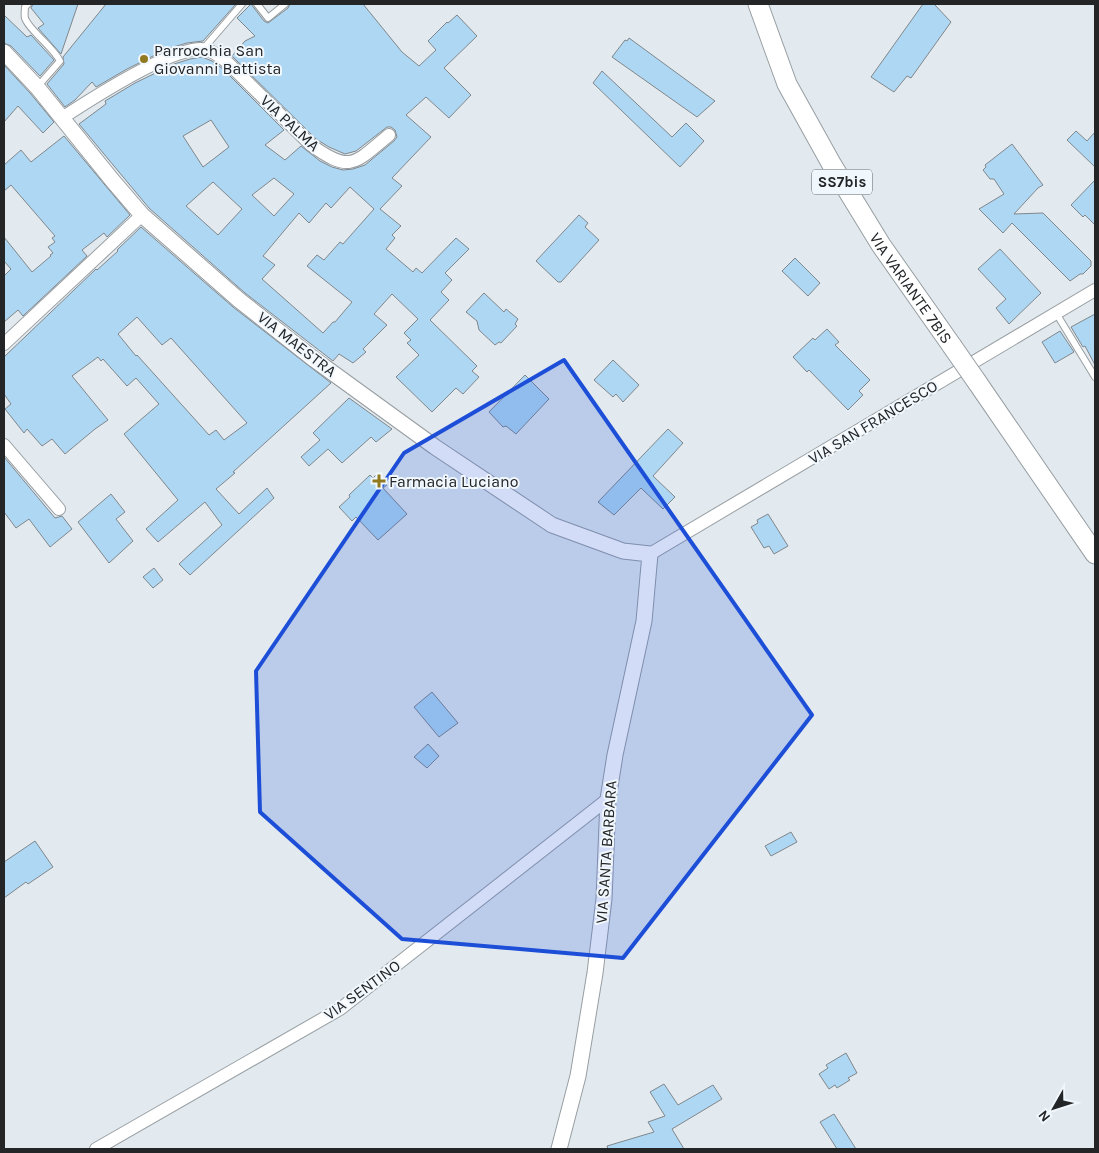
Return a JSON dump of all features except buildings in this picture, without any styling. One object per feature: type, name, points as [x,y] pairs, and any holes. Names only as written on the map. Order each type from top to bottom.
[{"type":"main road","name":"VIA VARIANTE 7BIS","points":[[758,4],[787,84],[832,166],[881,245],[1095,554]]},
{"type":"street","points":[[62,118],[102,92],[159,62],[190,50],[204,48]]},
{"type":"street","name":"VIA PALMA","points":[[204,48],[228,63],[311,145],[326,156],[349,163],[357,161],[389,135]]},
{"type":"street","name":"VIA MAESTRA","points":[[4,52],[37,87],[142,216],[239,300],[315,360],[435,447],[552,525],[623,550],[650,554]]},
{"type":"street","points":[[4,344],[142,216]]},
{"type":"street","name":"VIA SAN FRANCESCO","points":[[650,554],[1095,290]]},
{"type":"street","points":[[4,445],[59,510]]},
{"type":"street","name":"VIA SANTA BARBARA","points":[[559,1149],[578,1076],[595,973],[604,899],[608,799],[615,755],[644,621],[650,554]]},
{"type":"street","name":"VIA SENTINO","points":[[96,1149],[340,1009],[608,799]]},
{"type":"lane","points":[[28,4],[25,6],[25,20],[45,40],[60,61],[37,87]]},
{"type":"lane","points":[[204,48],[242,4]]},
{"type":"lane","points":[[257,4],[268,18],[285,4]]},
{"type":"lane","points":[[1056,313],[1095,376]]},
{"type":"highlighted area","points":[[564,360],[812,715],[623,958],[402,939],[260,812],[256,671],[404,453]]},
{"type":"place","name":"Parrocchia San Giovanni Battista","points":[[144,59]]},
{"type":"place","name":"Farmacia Luciano","points":[[379,481]]}]
